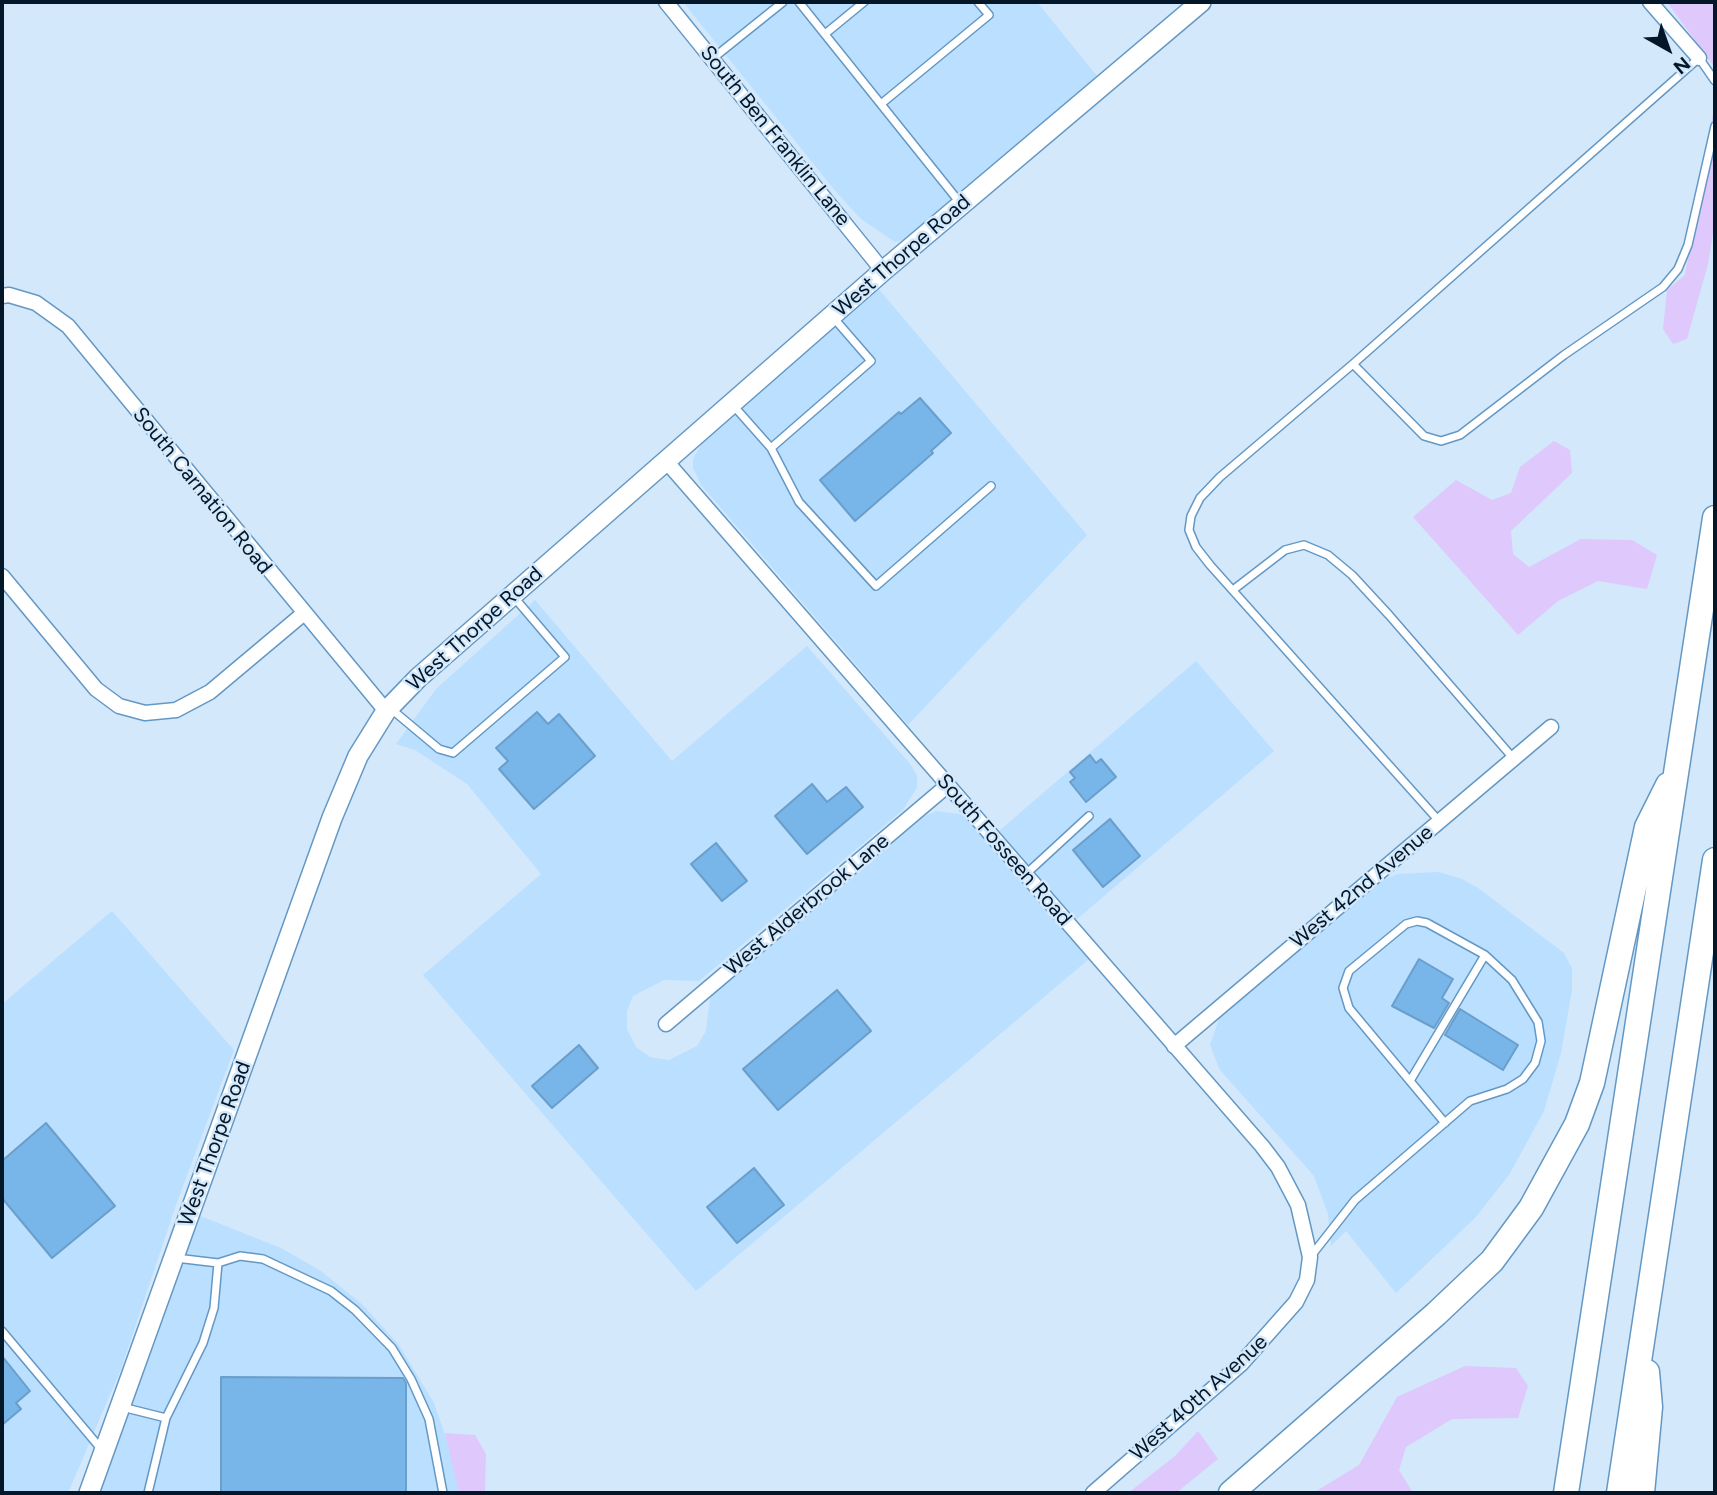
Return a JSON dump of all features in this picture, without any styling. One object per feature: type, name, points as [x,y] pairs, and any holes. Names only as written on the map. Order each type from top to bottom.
[{"type":"highway","points":[[1566,1493],[1715,518]]},
{"type":"highway","points":[[1231,1493],[1436,1314],[1492,1261],[1531,1208],[1577,1124],[1592,1083],[1647,827],[1677,765]]},
{"type":"highway","points":[[1619,1493],[1715,860]]},
{"type":"highway","points":[[1642,1493],[1650,1407],[1644,1331]]},
{"type":"street","name":"South Ben Franklin Lane","points":[[666,2],[883,271]]},
{"type":"street","name":"West Thorpe Road","points":[[89,1493],[345,784],[388,710],[418,678],[883,271],[1201,2]]},
{"type":"street","points":[[1650,2],[1699,58]]},
{"type":"street","name":"South Carnation Road","points":[[2,296],[9,295],[36,303],[68,326],[303,614],[388,710]]},
{"type":"street","name":"South Fosseen Road","points":[[666,461],[1278,1167],[1298,1205],[1310,1257]]},
{"type":"street","points":[[2,576],[96,689],[119,706],[145,713],[176,710],[210,692],[303,614]]},
{"type":"street","name":"West 42nd Avenue","points":[[1174,1046],[1550,727]]},
{"type":"street","name":"West Alderbrook Lane","points":[[666,1024],[948,785]]},
{"type":"street","name":"West 40th Avenue","points":[[1093,1493],[1260,1346],[1296,1302],[1307,1280],[1310,1257]]},
{"type":"lane","points":[[712,59],[783,2]]},
{"type":"lane","points":[[799,2],[962,205]]},
{"type":"lane","points":[[825,34],[864,2]]},
{"type":"lane","points":[[881,104],[989,15],[978,2]]},
{"type":"lane","points":[[1439,822],[1196,547],[1189,530],[1196,507],[1220,477],[1353,364],[1699,58],[1715,81]]},
{"type":"lane","points":[[1353,364],[1424,436],[1441,441],[1460,435],[1564,355],[1663,287],[1678,269],[1688,245],[1715,126]]},
{"type":"lane","points":[[771,448],[871,360],[832,316]]},
{"type":"lane","points":[[732,403],[771,448],[799,502],[876,586],[990,486]]},
{"type":"lane","points":[[1233,590],[1285,550],[1304,545],[1328,555],[1352,575],[1389,615],[1513,758]]},
{"type":"lane","points":[[388,710],[439,749],[453,753],[565,657],[512,596]]},
{"type":"lane","points":[[1025,875],[1089,816]]},
{"type":"lane","points":[[1310,1257],[1355,1200],[1445,1123],[1470,1101],[1507,1089],[1523,1079],[1535,1063],[1541,1041],[1538,1023],[1512,980],[1485,955],[1427,923],[1417,921],[1406,924],[1345,978],[1344,997],[1349,1008],[1445,1123]]},
{"type":"lane","points":[[1410,1081],[1485,955]]},
{"type":"lane","points":[[175,1258],[218,1263],[240,1256],[263,1259],[331,1291],[355,1310],[392,1348],[411,1379],[429,1419],[443,1493]]},
{"type":"lane","points":[[148,1493],[166,1418],[203,1343],[216,1297],[218,1263]]},
{"type":"lane","points":[[2,1331],[104,1453]]},
{"type":"lane","points":[[122,1407],[166,1418]]},
{"type":"shaded area","points":[[683,2],[1037,2],[1097,76],[906,239],[895,242],[861,219],[837,193]]},
{"type":"shaded area","points":[[1667,2],[1715,2],[1715,68]]},
{"type":"shaded area","points":[[1715,102],[1715,221],[1708,264],[1687,339],[1673,344],[1663,329],[1667,290],[1685,275]]},
{"type":"shaded area","points":[[877,287],[1087,535],[908,725],[701,485],[693,468],[693,459],[703,441]]},
{"type":"shaded area","points":[[1554,441],[1570,450],[1572,473],[1511,531],[1513,554],[1529,567],[1581,539],[1632,540],[1657,555],[1647,589],[1598,581],[1558,601],[1518,635],[1413,517],[1456,480],[1492,500],[1511,493],[1520,467]]},
{"type":"shaded area","points":[[535,600],[672,761],[807,646],[911,765],[917,776],[917,787],[903,810],[699,981],[664,980],[633,996],[627,1011],[627,1029],[636,1047],[650,1057],[669,1060],[697,1046],[706,1031],[710,998],[723,984],[925,816],[937,811],[965,815],[1089,959],[696,1291],[423,975],[541,874],[467,784],[415,750],[396,744],[436,689]]},
{"type":"shaded area","points":[[1196,661],[1274,751],[1076,920],[999,831]]},
{"type":"shaded area","points":[[1439,872],[1462,879],[1478,888],[1564,953],[1572,968],[1572,990],[1561,1053],[1544,1111],[1509,1175],[1475,1218],[1396,1293],[1346,1231],[1331,1246],[1328,1214],[1314,1176],[1220,1070],[1210,1045],[1221,1013],[1384,879],[1398,874]]},
{"type":"shaded area","points":[[112,911],[234,1050],[177,1202],[121,1369],[68,1493],[2,1493],[2,1004]]},
{"type":"shaded area","points":[[198,1215],[281,1248],[321,1271],[363,1305],[399,1345],[434,1403],[451,1452],[459,1493],[99,1493]]},
{"type":"shaded area","points":[[1465,1366],[1516,1368],[1528,1386],[1518,1418],[1452,1419],[1406,1447],[1399,1470],[1413,1493],[1313,1493],[1359,1465],[1397,1397]]},
{"type":"shaded area","points":[[1198,1431],[1218,1459],[1176,1493],[1128,1493],[1175,1456]]},
{"type":"shaded area","points":[[445,1433],[475,1435],[486,1454],[485,1493],[459,1493]]},
{"type":"building","points":[[920,398],[951,433],[931,451],[933,453],[855,521],[820,480],[899,412],[901,414]]},
{"type":"building","points":[[537,712],[548,724],[559,714],[595,756],[534,809],[499,769],[508,761],[496,748]]},
{"type":"building","points":[[1090,755],[1096,763],[1101,759],[1116,777],[1086,802],[1070,782],[1075,778],[1070,772]]},
{"type":"building","points":[[812,784],[827,802],[846,787],[863,807],[807,854],[775,816]]},
{"type":"building","points":[[1110,819],[1140,856],[1103,887],[1073,850]]},
{"type":"building","points":[[716,843],[747,881],[722,901],[691,864]]},
{"type":"building","points":[[1419,959],[1453,979],[1442,998],[1449,1003],[1434,1028],[1392,1006]]},
{"type":"building","points":[[837,990],[871,1031],[778,1110],[743,1069]]},
{"type":"building","points":[[1460,1009],[1518,1045],[1503,1070],[1445,1035]]},
{"type":"building","points":[[579,1045],[598,1068],[552,1108],[532,1086]]},
{"type":"building","points":[[46,1123],[115,1206],[52,1258],[2,1198],[2,1161]]},
{"type":"building","points":[[754,1168],[784,1205],[737,1243],[707,1207]]},
{"type":"building","points":[[2,1356],[30,1391],[16,1403],[21,1409],[2,1425]]},
{"type":"building","points":[[221,1377],[403,1378],[406,1383],[406,1493],[221,1493]]}]
